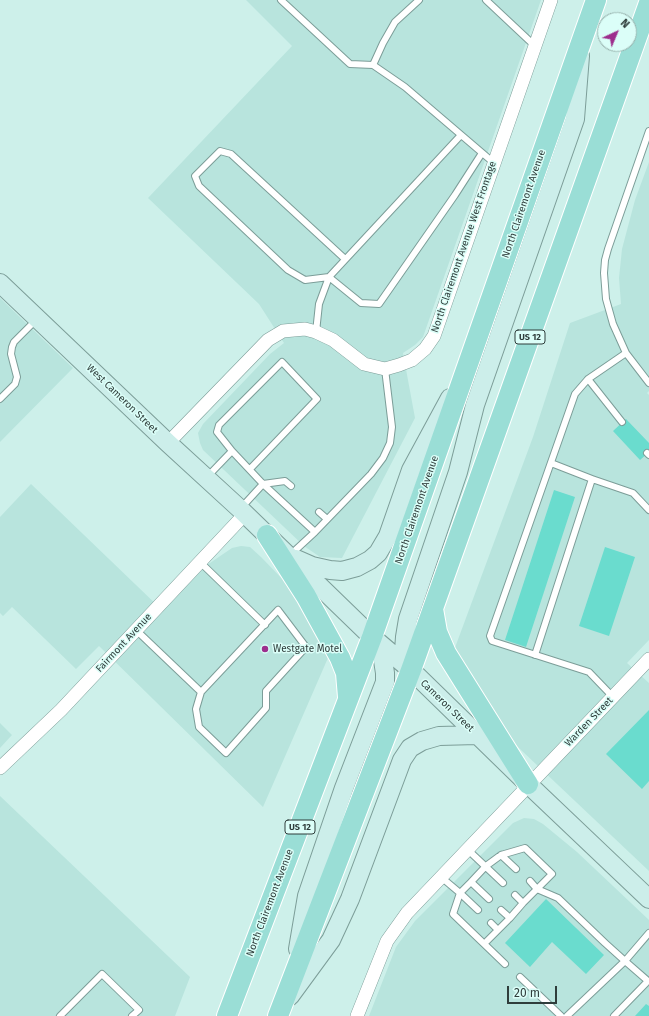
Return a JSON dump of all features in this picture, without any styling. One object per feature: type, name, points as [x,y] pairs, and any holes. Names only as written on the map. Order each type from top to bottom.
[{"type":"main road","name":"North Clairemont Avenue","points":[[227,1016],[372,637],[596,0]]},
{"type":"main road","name":"US 12","points":[[280,1011],[411,670],[649,4]]},
{"type":"main road","points":[[411,670],[404,651],[408,619],[458,472],[475,405],[575,119],[582,42]]},
{"type":"main road","name":"West Cameron Street","points":[[0,283],[168,444],[242,512]]},
{"type":"main road","points":[[289,556],[312,566],[342,571],[357,567],[370,560],[378,553],[388,536],[411,470],[466,372]]},
{"type":"main road","name":"Cameron Street","points":[[242,512],[372,637],[411,670],[528,784],[649,898]]},
{"type":"main road","points":[[267,535],[306,596],[340,658],[346,673],[348,700]]},
{"type":"main road","points":[[433,609],[438,632],[446,653],[528,784]]},
{"type":"main road","points":[[293,977],[307,896],[344,788],[385,682],[382,654],[372,637]]},
{"type":"main road","points":[[280,1011],[331,940],[350,899],[402,760],[410,748],[422,741],[439,736],[477,735]]},
{"type":"street","name":"North Clairemont Avenue West Frontage","points":[[168,444],[268,340],[283,331],[305,329],[316,332],[333,340],[364,364],[385,369],[399,366],[412,360],[425,349],[434,336],[551,0]]},
{"type":"street","name":"Fairmont Avenue","points":[[0,768],[61,710],[200,562],[242,512]]},
{"type":"street","name":"Warden Street","points":[[357,1016],[387,941],[407,912],[468,850],[528,784],[649,659]]},
{"type":"lane","points":[[281,0],[350,64],[374,65],[405,87],[494,163]]},
{"type":"lane","points":[[374,65],[383,43],[395,22],[419,0]]},
{"type":"lane","points":[[486,0],[535,46]]},
{"type":"lane","points":[[649,132],[610,243],[605,260],[604,273],[606,299],[613,324],[626,353],[649,383]]},
{"type":"lane","points":[[316,332],[319,304],[329,277],[461,135]]},
{"type":"lane","points":[[345,259],[231,154],[220,151],[195,176],[199,186],[288,270],[305,280],[329,277],[360,303],[379,304],[451,202],[482,153]]},
{"type":"lane","points":[[0,399],[15,384],[18,377],[11,354],[14,342],[37,319]]},
{"type":"lane","points":[[613,697],[589,672],[492,641],[490,636],[575,394],[588,379],[626,353]]},
{"type":"lane","points":[[250,469],[317,399],[282,362],[218,425],[217,432],[232,451],[263,484],[315,532]]},
{"type":"lane","points":[[289,556],[315,532],[371,474],[383,458],[390,443],[392,427],[385,369]]},
{"type":"lane","points":[[588,379],[622,422]]},
{"type":"lane","points":[[206,478],[232,451]]},
{"type":"lane","points":[[551,463],[633,494],[649,510]]},
{"type":"lane","points":[[535,655],[592,479]]},
{"type":"lane","points":[[242,512],[263,484],[285,481],[291,486]]},
{"type":"lane","points":[[319,512],[327,519]]},
{"type":"lane","points":[[200,562],[265,625]]},
{"type":"lane","points":[[278,610],[306,647],[266,691],[266,708],[226,753],[199,727],[196,709],[201,692],[265,625],[278,610]]},
{"type":"lane","points":[[136,630],[201,692]]},
{"type":"lane","points":[[484,944],[552,874],[525,848],[500,854],[486,866],[460,893],[453,914],[484,944],[505,964]]},
{"type":"lane","points":[[468,850],[503,883]]},
{"type":"lane","points":[[500,854],[516,869]]},
{"type":"lane","points":[[441,877],[478,910]]},
{"type":"lane","points":[[530,881],[537,889],[558,898],[605,943],[649,981],[614,1016]]},
{"type":"lane","points":[[471,882],[489,899]]},
{"type":"lane","points":[[516,895],[524,903]]},
{"type":"lane","points":[[502,910],[510,918]]},
{"type":"lane","points":[[491,923],[498,930]]},
{"type":"lane","points":[[566,1016],[625,961],[649,933]]},
{"type":"lane","points":[[60,1016],[102,974],[139,1010],[132,1016]]},
{"type":"lane","points":[[520,978],[561,1016]]},
{"type":"shaded area","points":[[246,0],[541,0],[423,337],[415,345],[403,353],[415,418],[342,558],[320,557],[304,546],[203,450],[198,433],[203,424],[270,354],[284,343],[259,304],[148,198],[292,46]]},
{"type":"shaded area","points":[[649,162],[649,391],[647,393],[649,395],[649,640],[627,663],[649,683],[649,871],[502,732],[453,653],[533,437],[570,323],[621,304],[619,278],[622,249],[635,200]]},
{"type":"shaded area","points":[[0,298],[73,368],[0,442]]},
{"type":"shaded area","points":[[31,484],[162,610],[207,565],[232,548],[241,546],[250,547],[292,589],[331,651],[263,807],[99,646],[76,669],[12,607],[3,616],[0,613],[0,517]]},
{"type":"shaded area","points":[[0,723],[12,735],[0,748]]},
{"type":"shaded area","points":[[0,796],[190,977],[175,1016],[0,1016]]},
{"type":"shaded area","points":[[524,818],[534,819],[543,824],[577,852],[649,920],[649,1016],[369,1016],[396,947],[415,921],[513,823]]},
{"type":"building","points":[[626,419],[649,443],[649,452],[640,460],[613,431]]},
{"type":"building","points":[[554,490],[575,497],[526,647],[505,640]]},
{"type":"building","points":[[605,547],[635,557],[609,636],[579,626]]},
{"type":"building","points":[[649,710],[649,781],[642,789],[606,754]]},
{"type":"building","points":[[546,899],[604,955],[586,974],[552,942],[530,967],[505,943]]},
{"type":"building","points":[[646,1004],[649,1006],[649,1016],[635,1016]]},
{"type":"place","name":"Westgate Motel","points":[[265,649]]}]
